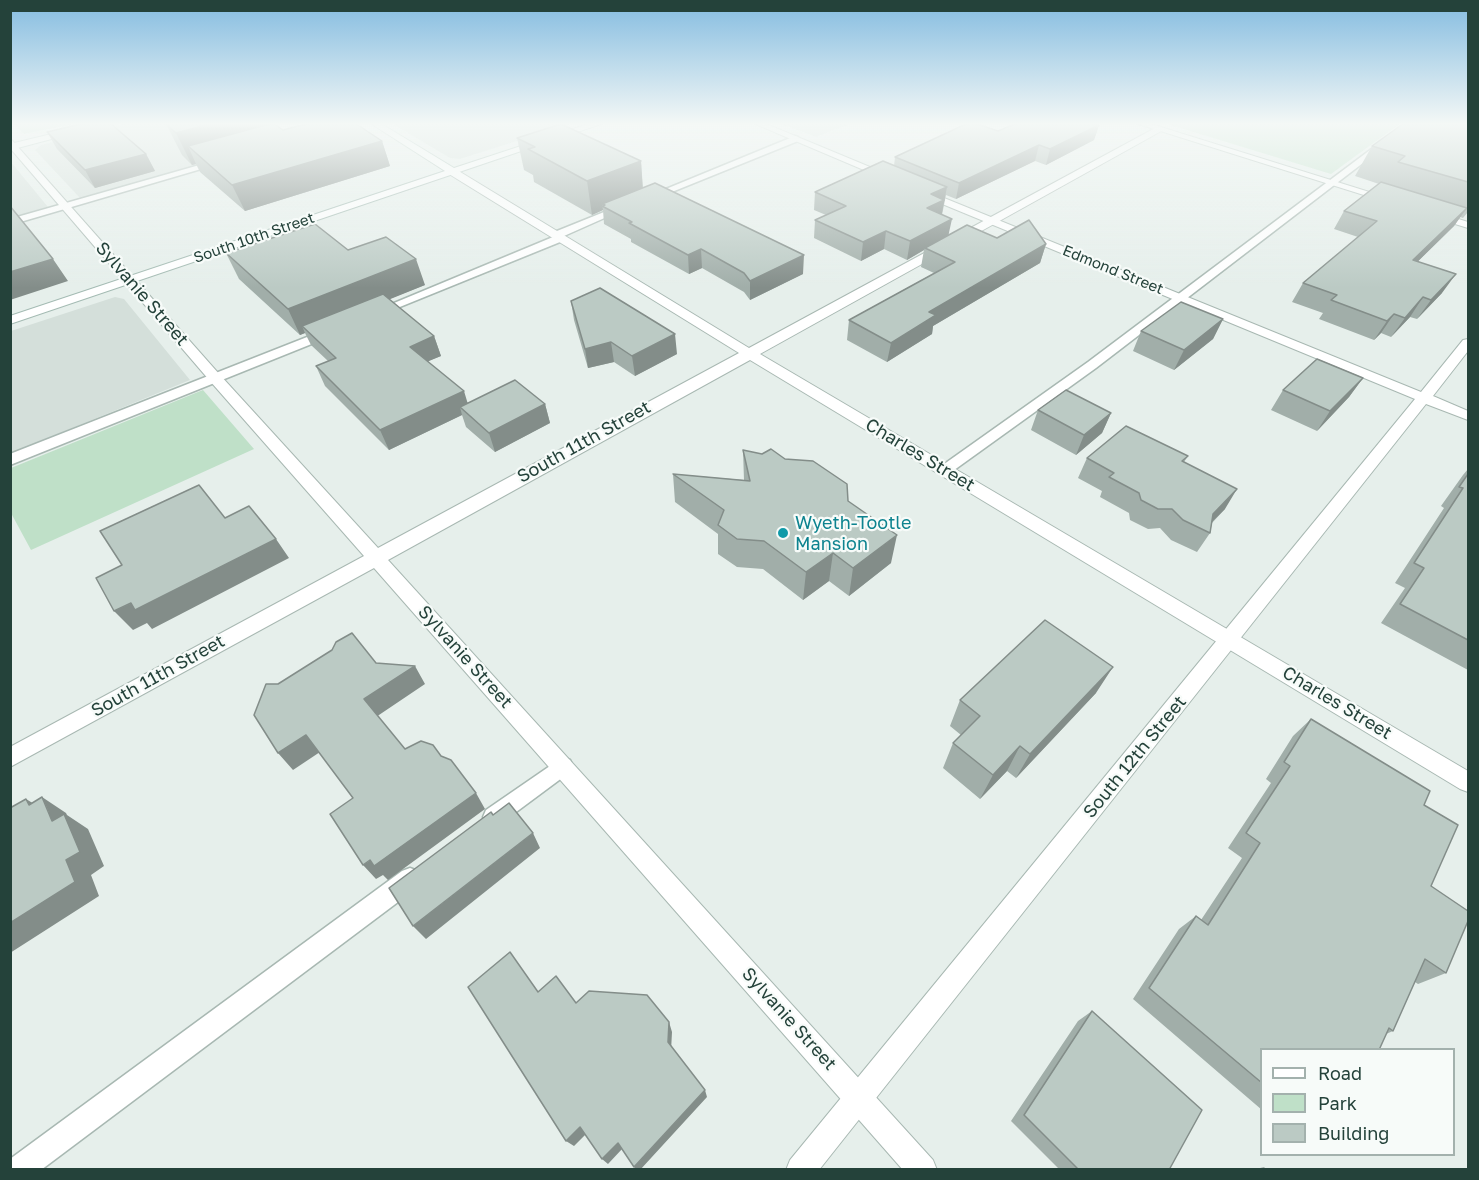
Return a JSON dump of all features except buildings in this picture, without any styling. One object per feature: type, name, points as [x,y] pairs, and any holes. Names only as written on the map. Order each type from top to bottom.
[{"type":"street","name":"Sylvanie Street","points":[[41,178],[215,378],[923,1170]]},
{"type":"street","name":"South 10th Street","points":[[10,320],[435,178]]},
{"type":"street","name":"Charles Street","points":[[463,178],[748,353],[1468,782]]},
{"type":"street","name":"Edmond Street","points":[[891,178],[1468,416]]},
{"type":"street","name":"South 11th Street","points":[[10,758],[1069,178]]},
{"type":"street","points":[[1318,178],[1400,204]]},
{"type":"street","points":[[1423,211],[1468,225]]},
{"type":"street","name":"South 12th Street","points":[[800,1170],[1468,343]]},
{"type":"lane","points":[[10,222],[162,178]]},
{"type":"lane","points":[[643,200],[698,178]]},
{"type":"lane","points":[[945,470],[1092,365],[1336,178]]},
{"type":"lane","points":[[367,317],[632,204]]},
{"type":"lane","points":[[10,460],[345,326]]},
{"type":"lane","points":[[477,830],[563,766]]},
{"type":"lane","points":[[18,1170],[429,865]]},
{"type":"shaded area","points":[[11,178],[24,178],[48,207],[11,218]]},
{"type":"shaded area","points":[[61,178],[151,178],[80,198]]},
{"type":"shaded area","points":[[115,297],[124,299],[190,380],[11,453],[11,331]]},
{"type":"green space","points":[[203,390],[254,449],[31,550],[11,513],[11,468]]},
{"type":"place","name":"Wyeth-Tootle Mansion","points":[[783,533]]}]
